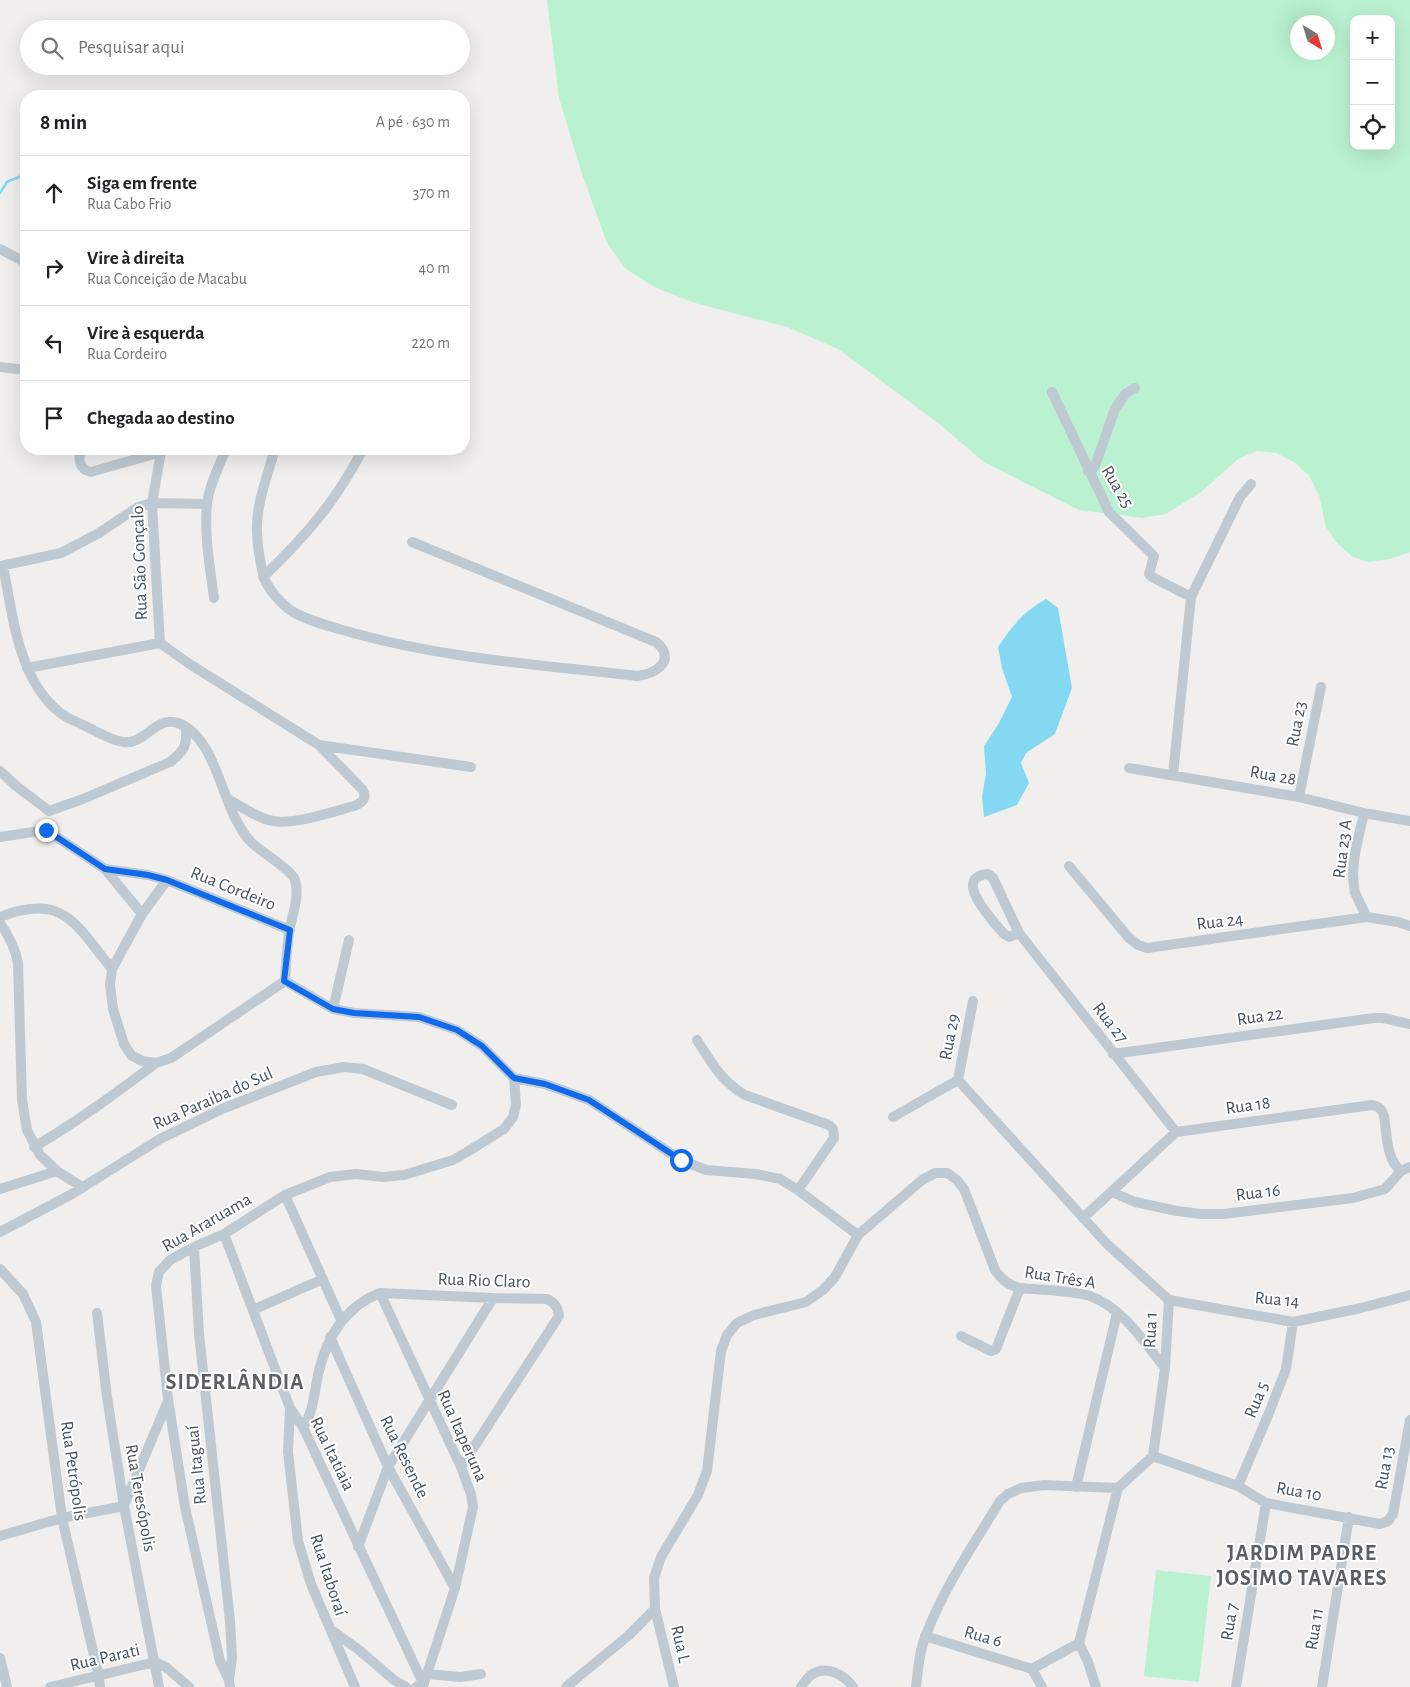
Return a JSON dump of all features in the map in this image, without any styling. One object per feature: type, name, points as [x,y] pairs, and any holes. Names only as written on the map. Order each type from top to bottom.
[{"type":"street","points":[[0,249],[20,259]]},
{"type":"street","points":[[0,367],[20,369]]},
{"type":"street","points":[[1088,471],[1092,470],[1095,466],[1116,409],[1125,394],[1135,388]]},
{"type":"street","name":"Rua 25","points":[[1052,392],[1109,512],[1154,556],[1149,574],[1191,596]]},
{"type":"street","points":[[80,455],[81,467],[86,471],[92,472],[145,455]]},
{"type":"street","name":"Rua São Gonçalo","points":[[160,455],[152,503],[160,643]]},
{"type":"street","points":[[214,598],[207,504],[216,472],[223,455]]},
{"type":"street","points":[[273,455],[260,498],[256,522],[257,544],[264,577],[273,592],[292,611],[315,622],[385,641],[460,656],[637,676],[648,675],[664,663],[666,656],[663,647],[656,642],[412,542]]},
{"type":"street","points":[[264,577],[295,547],[331,503],[359,455]]},
{"type":"street","points":[[1173,775],[1191,596],[1240,497],[1252,484]]},
{"type":"street","points":[[34,1147],[97,1107],[156,1063],[171,1058],[284,981],[297,889],[294,877],[250,841],[237,823],[206,750],[197,737],[179,723],[163,722],[136,740],[125,743],[114,740],[67,717],[52,705],[27,668],[20,650],[2,566],[61,553],[99,533],[138,507],[152,503],[207,504]]},
{"type":"street","points":[[27,668],[160,643],[188,663],[319,745],[365,793],[364,799],[360,804],[299,820],[274,821],[254,814],[228,799]]},
{"type":"street","name":"Rua 23","points":[[1299,797],[1322,687]]},
{"type":"street","points":[[48,811],[83,799],[170,762],[185,747],[186,728]]},
{"type":"street","points":[[319,745],[471,767]]},
{"type":"street","name":"Rua 28","points":[[1129,768],[1299,797],[1410,821]]},
{"type":"street","points":[[0,771],[15,786],[48,811]]},
{"type":"street","points":[[0,837],[46,830],[48,811]]},
{"type":"street","name":"Rua 23 A","points":[[1364,812],[1354,862],[1353,878],[1356,893],[1367,917]]},
{"type":"street","name":"Rua Cordeiro","points":[[46,830],[105,869],[142,914]]},
{"type":"street","name":"Rua 24","points":[[1069,866],[1129,938],[1138,945],[1147,948],[1367,917],[1410,926]]},
{"type":"street","name":"Rua Cordeiro","points":[[105,869],[148,875],[167,880],[290,930]]},
{"type":"street","name":"Rua 27","points":[[1019,933],[1009,937],[1004,934],[980,905],[974,894],[973,885],[975,879],[980,875],[988,874],[993,878],[1019,933],[1176,1132]]},
{"type":"street","points":[[156,1063],[142,1061],[131,1055],[124,1044],[113,1009],[110,985],[112,969],[142,914],[167,880]]},
{"type":"street","points":[[0,917],[19,910],[41,908],[56,911],[72,920],[112,969]]},
{"type":"street","points":[[0,923],[16,950],[18,963],[22,1100],[27,1130],[34,1147],[40,1155],[57,1171],[82,1187]]},
{"type":"street","points":[[333,1009],[349,940]]},
{"type":"street","points":[[284,981],[333,1009],[354,1013],[419,1017],[457,1030],[482,1046],[514,1078],[545,1084],[589,1100],[681,1160],[706,1170],[756,1174],[780,1179],[798,1190],[858,1235]]},
{"type":"street","name":"Rua 29","points":[[958,1080],[973,1001]]},
{"type":"street","name":"Rua 22","points":[[1113,1054],[1374,1018],[1410,1024]]},
{"type":"street","points":[[697,1040],[721,1077],[733,1088],[745,1095],[829,1125],[833,1129],[834,1138],[798,1190]]},
{"type":"street","name":"Rua Paraiba do Sul","points":[[0,1232],[72,1194],[160,1139],[222,1109],[316,1072],[344,1067],[364,1069],[452,1105]]},
{"type":"street","name":"Rua Araruama","points":[[230,1683],[220,1661],[185,1507],[168,1399],[156,1286],[159,1272],[170,1260],[224,1234],[285,1196],[330,1177],[356,1174],[383,1177],[404,1175],[453,1160],[504,1129],[513,1117],[516,1105],[514,1078]]},
{"type":"street","points":[[893,1118],[958,1080]]},
{"type":"street","name":"Rua 1","points":[[958,1080],[1106,1244],[1169,1300],[1165,1368],[1154,1456]]},
{"type":"street","name":"Rua 18","points":[[1176,1132],[1372,1105],[1382,1109],[1391,1158],[1396,1168],[1405,1169]]},
{"type":"street","points":[[1083,1218],[1176,1132]]},
{"type":"street","name":"Rua 16","points":[[1112,1192],[1135,1202],[1177,1211],[1224,1214],[1353,1198],[1371,1194],[1385,1189],[1405,1169]]},
{"type":"street","points":[[0,1189],[57,1171]]},
{"type":"street","name":"Rua Três A","points":[[858,1235],[922,1180],[935,1173],[947,1173],[957,1180],[964,1189],[995,1270],[1002,1280],[1010,1286],[1020,1288],[1088,1295],[1104,1303],[1130,1325],[1165,1368]]},
{"type":"street","points":[[285,1196],[342,1320]]},
{"type":"street","name":"Rua Itatiaia","points":[[224,1234],[290,1408],[303,1426],[422,1683]]},
{"type":"street","name":"Rua L","points":[[674,1687],[655,1609],[654,1578],[661,1557],[698,1495],[707,1471],[721,1351],[728,1335],[737,1323],[754,1315],[806,1302],[824,1290],[835,1277],[858,1235]]},
{"type":"street","name":"Rua Itaguaí","points":[[194,1247],[199,1334],[230,1621],[232,1658],[230,1683]]},
{"type":"street","name":"Rua Petrópolis","points":[[0,1269],[23,1294],[36,1322],[62,1518],[99,1682]]},
{"type":"street","points":[[254,1310],[323,1279]]},
{"type":"street","points":[[961,1336],[990,1351],[996,1349],[1020,1288]]},
{"type":"street","points":[[303,1426],[312,1411],[318,1374],[330,1337],[352,1309],[367,1298],[380,1293]]},
{"type":"street","name":"Rua Rio Claro","points":[[380,1293],[547,1299],[558,1308],[559,1316],[461,1466]]},
{"type":"street","name":"Rua Itaperuna","points":[[380,1293],[461,1466],[472,1494],[473,1508],[455,1588],[422,1683]]},
{"type":"street","name":"Rua 14","points":[[1169,1300],[1293,1322],[1361,1308],[1410,1295]]},
{"type":"street","points":[[358,1547],[388,1467],[493,1298]]},
{"type":"street","name":"Rua Teresópolis","points":[[97,1313],[107,1397],[124,1506],[159,1687]]},
{"type":"street","points":[[1076,1487],[1118,1313]]},
{"type":"street","name":"Rua 5","points":[[1238,1486],[1270,1413],[1286,1370],[1293,1322]]},
{"type":"street","name":"Rua Resende","points":[[330,1337],[388,1467],[455,1588]]},
{"type":"street","points":[[0,1536],[62,1518],[124,1506],[168,1399]]},
{"type":"street","name":"Rua Itaboraí","points":[[290,1408],[288,1452],[298,1541],[310,1584],[355,1687]]},
{"type":"street","name":"Rua 13","points":[[1388,1521],[1393,1514],[1405,1482],[1410,1420]]},
{"type":"street","points":[[1096,1687],[1088,1662],[1079,1643],[1118,1488],[1154,1456]]},
{"type":"street","name":"Rua 10","points":[[1154,1456],[1238,1486],[1266,1503],[1380,1524],[1388,1521]]},
{"type":"street","points":[[916,1687],[918,1663],[925,1636],[948,1587],[1000,1501],[1008,1494],[1021,1488],[1044,1485],[1118,1488]]},
{"type":"street","name":"Rua 7","points":[[1236,1687],[1266,1503]]},
{"type":"street","name":"Rua 11","points":[[1322,1687],[1349,1518]]},
{"type":"street","points":[[566,1687],[628,1636],[655,1609]]},
{"type":"street","points":[[329,1629],[359,1650],[394,1680],[406,1687]]},
{"type":"street","name":"Rua 6","points":[[925,1636],[1032,1669]]},
{"type":"street","points":[[1042,1687],[1032,1669],[1079,1643]]},
{"type":"street","name":"Rua Parati","points":[[50,1687],[99,1682],[155,1662],[167,1668],[189,1687]]},
{"type":"street","points":[[1,1663],[7,1687]]},
{"type":"street","points":[[801,1687],[812,1674],[821,1670],[831,1671],[841,1676],[853,1687]]},
{"type":"street","points":[[422,1683],[481,1674]]},
{"type":"green space","points":[[547,0],[1410,0],[1410,552],[1390,559],[1368,562],[1353,557],[1337,543],[1326,527],[1319,495],[1309,476],[1294,462],[1276,453],[1257,451],[1238,459],[1201,492],[1166,514],[1143,518],[1079,510],[984,462],[937,422],[838,349],[787,327],[695,303],[654,287],[626,269],[607,243],[582,174],[559,98]]},
{"type":"green space","points":[[1156,1570],[1211,1576],[1199,1682],[1144,1676]]},
{"type":"water","points":[[1046,599],[1058,608],[1072,688],[1055,734],[1026,753],[1021,763],[1029,783],[1017,805],[984,817],[982,797],[986,774],[984,746],[999,723],[1012,697],[1002,668],[998,647],[1019,620]]},
{"type":"waterway","points":[[0,193],[7,182],[20,177]]},
{"type":"district","name":"SIDERLÂNDIA","points":[[235,1382]]},
{"type":"district","name":"JARDIM PADRE JOSIMO TAVARES","points":[[1302,1566]]},
{"type":"route","points":[[46,830],[105,869],[148,875],[167,880],[290,930],[284,981],[317,1001],[333,1009],[354,1013],[419,1017],[457,1030],[482,1046],[514,1078],[545,1084],[589,1100],[681,1160]]}]
